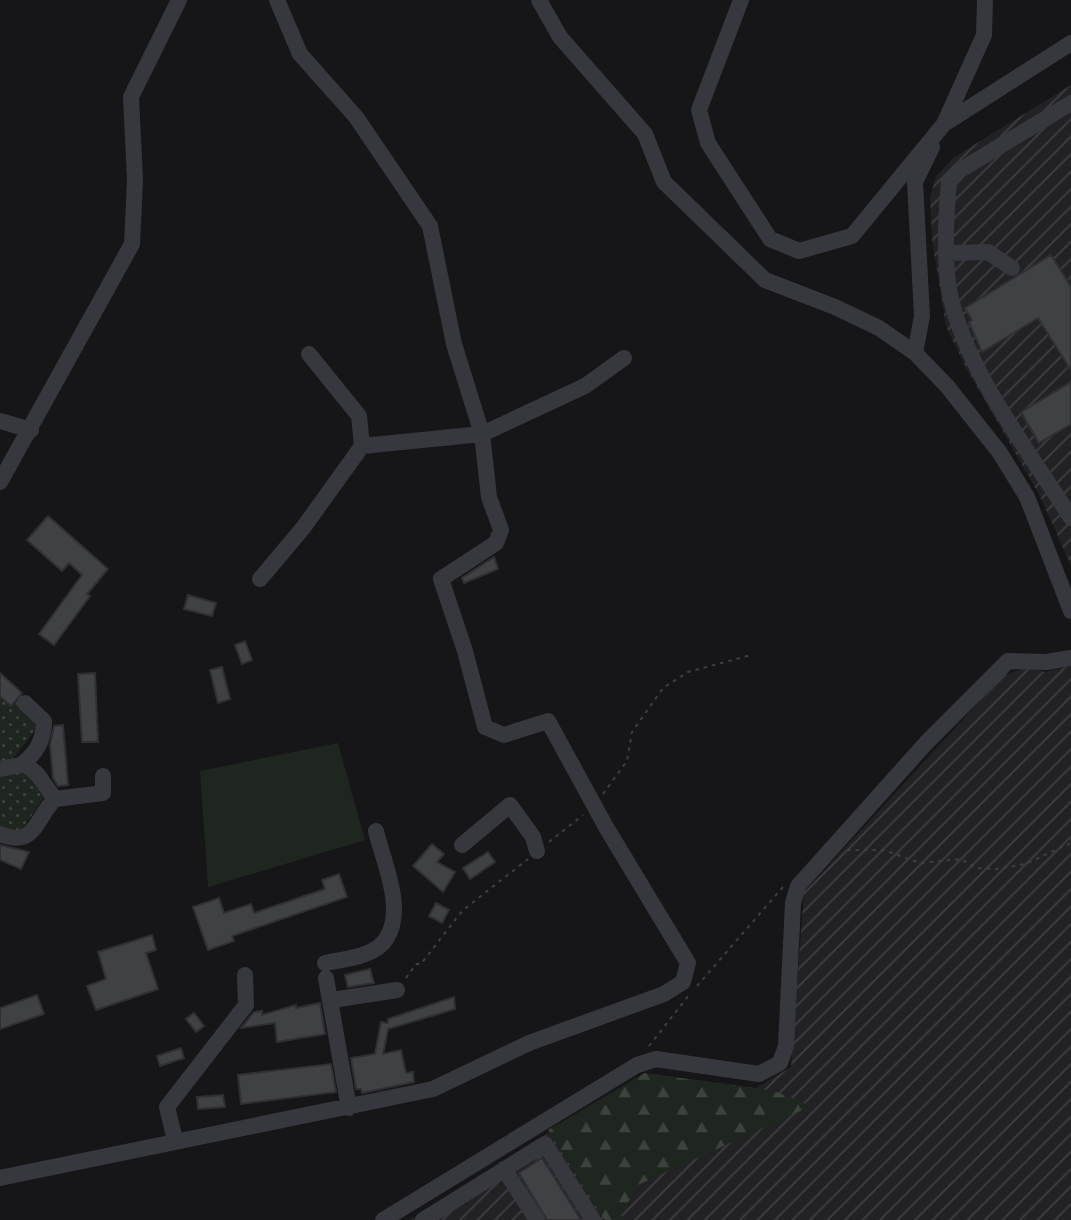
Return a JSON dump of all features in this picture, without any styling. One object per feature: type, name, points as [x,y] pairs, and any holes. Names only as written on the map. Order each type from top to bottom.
[{"type":"street","points":[[0,482],[132,244],[135,180],[131,97],[179,0]]},
{"type":"street","points":[[0,1178],[433,1089],[529,1042],[664,994],[683,982],[688,962],[594,806],[548,721],[504,736],[485,727],[465,651],[441,579],[496,543],[501,530],[489,497],[482,434],[454,344],[430,226],[356,117],[300,54],[277,0]]},
{"type":"street","points":[[539,0],[560,37],[645,134],[664,182],[765,281],[835,307],[879,328],[915,353],[947,386],[1000,453],[1021,486],[1034,510],[1071,611]]},
{"type":"street","points":[[741,0],[699,110],[708,143],[770,239],[799,251],[852,236],[944,124],[1071,43]]},
{"type":"street","points":[[915,353],[922,316],[915,182],[984,35],[985,0]]},
{"type":"street","points":[[1071,103],[959,171],[949,182],[947,202],[947,253],[952,299],[974,363],[1071,518]]},
{"type":"street","points":[[947,202],[955,187],[964,179],[1071,114]]},
{"type":"street","points":[[947,253],[988,251],[1012,268]]},
{"type":"street","points":[[260,579],[303,528],[362,446],[359,416],[309,354]]},
{"type":"street","points":[[362,446],[482,434],[585,386],[624,358]]},
{"type":"street","points":[[0,421],[31,430]]},
{"type":"street","points":[[383,1220],[637,1065],[656,1059],[759,1074],[780,1063],[786,1046],[793,903],[798,886],[935,734],[1008,661],[1046,662],[1071,658]]},
{"type":"street","points":[[0,769],[22,764],[39,747],[44,721],[25,703]]},
{"type":"street","points":[[22,764],[33,769],[55,799]]},
{"type":"street","points":[[0,834],[16,840],[28,836],[55,799],[103,793],[103,776]]},
{"type":"street","points":[[462,845],[510,805],[533,837],[537,851]]},
{"type":"street","points":[[349,1108],[326,970],[371,951],[386,940],[393,915],[393,901],[376,831]]},
{"type":"street","points":[[175,1140],[167,1107],[246,1005],[245,975]]},
{"type":"street","points":[[332,1000],[397,990]]},
{"type":"street","points":[[423,1220],[545,1144],[593,1220]]},
{"type":"street","points":[[505,1169],[531,1218]]},
{"type":"path","points":[[397,990],[462,911],[594,806],[627,761],[632,732],[663,688],[688,672],[751,655]]},
{"type":"path","points":[[830,851],[884,850],[920,863],[961,859],[976,868],[996,869],[1025,864],[1071,844]]},
{"type":"path","points":[[637,1065],[664,1024],[786,884]]},
{"type":"shaded area","points":[[1071,85],[1071,566],[1039,494],[966,368],[946,326],[932,240],[930,197],[936,177],[953,158]]},
{"type":"shaded area","points":[[1029,666],[1044,672],[1071,666],[1071,1220],[409,1220],[645,1073],[756,1088],[791,1067],[804,892],[1003,676]]},
{"type":"green space","points":[[0,696],[11,706],[17,700],[42,722],[10,762],[0,763]]},
{"type":"green space","points":[[338,743],[365,840],[208,887],[200,771]]},
{"type":"green space","points":[[22,767],[45,796],[19,834],[0,829],[0,773]]},
{"type":"green space","points":[[645,1073],[774,1091],[811,1106],[638,1185],[621,1215],[624,1220],[605,1220],[548,1130]]},
{"type":"building","points":[[1051,255],[1071,287],[1071,370],[1038,318],[982,352],[969,322],[972,320],[965,308]]},
{"type":"building","points":[[1071,382],[1071,424],[1039,443],[1021,412]]},
{"type":"building","points":[[48,516],[108,569],[87,594],[90,596],[54,645],[39,634],[82,575],[69,563],[62,571],[27,540]]},
{"type":"building","points":[[494,557],[498,569],[464,583],[462,578]]},
{"type":"building","points":[[188,595],[216,603],[212,616],[184,609]]},
{"type":"building","points":[[245,641],[252,660],[242,664],[235,645]]},
{"type":"building","points":[[222,667],[230,699],[218,703],[210,670]]},
{"type":"building","points":[[0,673],[22,693],[11,706],[0,696]]},
{"type":"building","points":[[95,673],[98,742],[82,742],[78,674]]},
{"type":"building","points":[[63,725],[68,785],[58,786],[53,778],[50,745],[54,726]]},
{"type":"building","points":[[432,844],[444,854],[437,862],[455,872],[443,892],[413,866]]},
{"type":"building","points":[[0,845],[29,852],[21,869],[0,860]]},
{"type":"building","points":[[488,852],[495,862],[470,879],[463,868]]},
{"type":"building","points":[[339,874],[347,897],[232,936],[234,941],[208,950],[193,907],[219,898],[224,913],[251,904],[254,913],[325,889],[322,880]]},
{"type":"building","points":[[436,903],[449,910],[442,923],[429,916]]},
{"type":"building","points":[[152,935],[156,950],[146,953],[158,989],[96,1010],[87,986],[106,979],[98,952]]},
{"type":"building","points":[[370,969],[374,983],[348,987],[345,975]]},
{"type":"building","points":[[37,995],[44,1014],[0,1029],[0,1008]]},
{"type":"building","points":[[454,997],[455,1009],[388,1029],[383,1054],[401,1050],[406,1073],[413,1072],[414,1082],[362,1093],[361,1089],[356,1089],[351,1058],[375,1054],[381,1022],[388,1023],[388,1019]]},
{"type":"building","points":[[320,1003],[325,1034],[277,1042],[275,1023],[241,1028],[254,1012],[262,1011],[262,1015],[296,1005],[296,1008]]},
{"type":"building","points":[[194,1013],[204,1026],[196,1032],[186,1019]]},
{"type":"building","points":[[181,1048],[184,1058],[160,1066],[157,1056]]},
{"type":"building","points":[[331,1064],[336,1092],[241,1104],[238,1075]]},
{"type":"building","points":[[223,1095],[225,1107],[198,1109],[197,1097]]},
{"type":"building","points":[[542,1158],[581,1220],[547,1220],[519,1173]]}]
